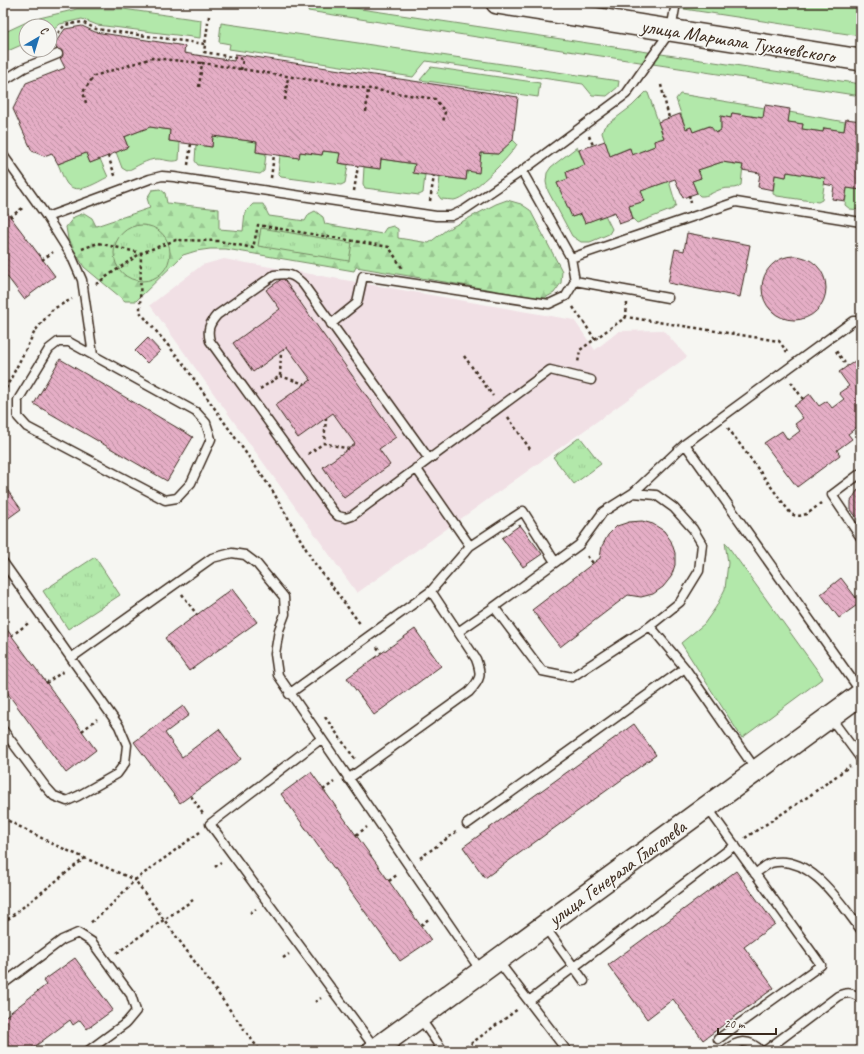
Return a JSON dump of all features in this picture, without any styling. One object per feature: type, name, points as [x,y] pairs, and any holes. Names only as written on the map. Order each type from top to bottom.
[{"type":"street","name":"улица Маршала Тухачевского","points":[[497,3],[861,60]]},
{"type":"street","name":"улица Генерала Глаголева","points":[[375,1050],[861,693]]},
{"type":"lane","points":[[47,217],[162,176],[429,215],[451,216],[464,210],[522,171],[626,94],[671,30],[676,3]]},
{"type":"lane","points":[[3,81],[24,68],[48,58]]},
{"type":"lane","points":[[3,155],[47,217],[71,255],[82,280],[93,355]]},
{"type":"lane","points":[[331,324],[357,303],[363,276],[549,304],[566,296],[575,281],[571,258],[522,171]]},
{"type":"lane","points":[[571,258],[736,202],[861,222]]},
{"type":"lane","points":[[429,459],[303,284],[295,276],[285,273],[274,274],[217,315],[211,322],[208,333],[210,341],[333,511],[338,516],[346,518],[352,516],[550,370],[591,380]]},
{"type":"lane","points":[[575,281],[668,298]]},
{"type":"lane","points":[[458,632],[579,545],[603,512],[633,493],[685,444],[853,321],[861,322]]},
{"type":"lane","points":[[58,342],[69,342],[93,355],[196,412],[206,423],[211,440],[191,483],[178,498],[165,500],[27,427],[18,417],[18,400],[49,350],[58,342]]},
{"type":"lane","points":[[685,444],[861,693]]},
{"type":"lane","points":[[416,468],[470,546]]},
{"type":"lane","points":[[861,473],[832,495],[861,538]]},
{"type":"lane","points":[[494,607],[542,671],[572,677],[650,626],[680,602],[699,571],[702,544],[693,529],[674,508],[656,495],[633,493]]},
{"type":"lane","points":[[289,694],[431,591],[470,546],[522,511],[555,562]]},
{"type":"lane","points":[[73,660],[212,558],[232,553],[245,555],[257,564],[284,597],[285,614],[279,630],[275,654],[278,675],[289,694],[408,866],[490,966],[529,1001],[567,1051]]},
{"type":"lane","points":[[3,562],[119,726],[127,745],[126,763],[117,774],[67,801],[54,796],[3,730]]},
{"type":"lane","points":[[348,779],[469,692],[480,677],[476,659],[431,591]]},
{"type":"lane","points":[[650,626],[685,668],[757,770]]},
{"type":"lane","points":[[467,824],[685,668]]},
{"type":"lane","points":[[830,717],[861,758]]},
{"type":"lane","points":[[321,739],[210,824],[375,1050]]},
{"type":"lane","points":[[707,807],[822,965],[718,1039]]},
{"type":"lane","points":[[529,1001],[735,845]]},
{"type":"lane","points":[[756,874],[770,863],[786,862],[802,867],[818,878],[835,896],[861,930]]},
{"type":"lane","points":[[544,926],[584,981]]},
{"type":"lane","points":[[3,984],[62,940],[78,933],[92,942],[131,995],[136,1011],[126,1023],[88,1051]]},
{"type":"lane","points":[[765,1051],[838,996],[845,993],[854,994],[861,999]]},
{"type":"lane","points":[[420,1017],[443,1051]]},
{"type":"lane","points":[[724,1051],[733,1044],[740,1042],[751,1043],[761,1051]]},
{"type":"path","points":[[208,16],[204,52],[243,59],[241,70]]},
{"type":"path","points":[[58,33],[65,25],[82,22],[96,28],[205,44]]},
{"type":"path","points":[[86,103],[83,92],[94,76],[152,58],[202,64],[435,99],[445,112],[443,123]]},
{"type":"path","points":[[199,87],[202,64]]},
{"type":"path","points":[[285,100],[288,77]]},
{"type":"path","points":[[661,85],[669,118]]},
{"type":"path","points":[[366,112],[368,89]]},
{"type":"path","points":[[589,135],[593,145]]},
{"type":"path","points":[[186,179],[191,144]]},
{"type":"path","points":[[270,191],[274,155]]},
{"type":"path","points":[[108,156],[121,190]]},
{"type":"path","points":[[353,204],[358,166]]},
{"type":"path","points":[[429,215],[434,176]]},
{"type":"path","points":[[689,196],[692,205]]},
{"type":"path","points":[[3,394],[35,331],[53,309],[84,292],[141,253],[176,240],[219,242],[253,248],[258,225],[389,248],[410,283]]},
{"type":"path","points":[[71,255],[86,246],[98,243],[141,253]]},
{"type":"path","points":[[141,253],[140,312],[192,375],[272,490],[313,561],[369,636]]},
{"type":"path","points":[[626,317],[628,291]]},
{"type":"path","points":[[566,296],[595,339]]},
{"type":"path","points":[[576,376],[580,350],[626,317],[779,341],[795,364]]},
{"type":"path","points":[[828,340],[847,366]]},
{"type":"path","points":[[280,376],[281,352]]},
{"type":"path","points":[[784,372],[803,399]]},
{"type":"path","points":[[250,397],[280,376]]},
{"type":"path","points":[[280,376],[305,384]]},
{"type":"path","points":[[721,417],[791,514],[796,516],[806,514],[832,495]]},
{"type":"path","points":[[298,462],[324,443],[326,418]]},
{"type":"path","points":[[324,443],[349,449]]},
{"type":"path","points":[[175,585],[197,615]]},
{"type":"path","points":[[11,636],[40,614]]},
{"type":"path","points":[[46,683],[73,660]]},
{"type":"path","points":[[82,731],[108,711]]},
{"type":"path","points":[[325,717],[362,769]]},
{"type":"path","points":[[735,845],[809,796],[861,758]]},
{"type":"path","points":[[78,933],[109,907],[135,880],[210,824],[191,796]]},
{"type":"path","points":[[3,818],[42,838],[135,880],[260,1051]]},
{"type":"path","points":[[408,866],[467,824]]},
{"type":"path","points":[[3,923],[85,858]]},
{"type":"path","points":[[106,962],[136,939],[193,900]]},
{"type":"path","points":[[460,1051],[529,1001]]},
{"type":"shaded area","points":[[224,259],[574,320],[595,350],[619,331],[663,330],[687,357],[357,593],[150,305],[202,265]]},
{"type":"green space","points":[[310,3],[321,3],[861,84],[861,96],[308,11]]},
{"type":"green space","points":[[645,3],[861,3],[861,36]]},
{"type":"green space","points":[[77,9],[123,9],[201,20],[200,38],[97,25],[82,19],[58,26],[58,18],[39,18]]},
{"type":"green space","points":[[221,23],[619,81],[618,87],[607,96],[592,95],[583,84],[426,61],[413,77],[229,49],[230,44],[219,42]]},
{"type":"green space","points":[[18,26],[18,46],[3,53],[3,33]]},
{"type":"green space","points":[[431,67],[540,83],[538,97],[420,80]]},
{"type":"green space","points":[[646,92],[648,93],[664,138],[654,141],[655,146],[632,155],[629,148],[610,156],[602,133],[604,127],[632,106]]},
{"type":"green space","points":[[680,94],[765,108],[763,118],[732,113],[731,118],[721,116],[721,130],[716,133],[709,126],[693,132],[691,127],[686,129],[676,99]]},
{"type":"green space","points":[[789,112],[845,122],[844,131],[824,128],[823,132],[802,129],[803,124],[788,122]]},
{"type":"green space","points":[[150,127],[170,130],[169,141],[180,142],[179,160],[153,159],[127,171],[122,168],[116,152],[128,147],[124,137]]},
{"type":"green space","points":[[213,136],[257,142],[256,152],[266,154],[264,171],[260,174],[198,165],[195,161],[196,145],[212,147]]},
{"type":"green space","points":[[513,140],[517,144],[507,158],[479,185],[460,198],[454,200],[441,199],[438,195],[440,177],[466,180],[467,171],[481,153],[498,154]]},
{"type":"green space","points":[[577,147],[585,165],[566,172],[568,179],[557,183],[572,217],[581,214],[585,223],[605,215],[612,229],[609,234],[590,242],[581,242],[572,236],[548,191],[546,182],[547,173],[551,167]]},
{"type":"green space","points":[[323,151],[340,153],[339,163],[348,165],[345,183],[341,185],[281,177],[278,174],[280,155],[299,158],[300,152],[322,155]]},
{"type":"green space","points":[[86,153],[90,163],[100,159],[108,177],[88,187],[76,189],[67,184],[58,164]]},
{"type":"green space","points":[[381,159],[415,164],[414,173],[425,175],[423,193],[419,195],[365,188],[363,184],[364,167],[380,169]]},
{"type":"green space","points":[[722,162],[743,165],[741,185],[722,189],[706,196],[700,196],[697,193],[692,181],[701,178],[698,170]]},
{"type":"green space","points":[[787,172],[825,178],[822,200],[818,202],[777,196],[773,194],[775,175],[786,177]]},
{"type":"green space","points":[[669,181],[676,205],[673,209],[637,223],[633,219],[629,206],[644,201],[641,191]]},
{"type":"green space","points":[[847,188],[861,190],[861,210],[850,209],[845,205]]},
{"type":"green space","points":[[160,189],[165,193],[167,203],[219,209],[219,229],[243,231],[245,212],[253,204],[263,204],[269,216],[305,221],[309,214],[315,211],[323,217],[325,224],[382,234],[386,228],[393,226],[398,229],[398,238],[429,243],[446,230],[496,204],[507,200],[521,204],[530,210],[562,271],[561,283],[554,293],[545,298],[533,297],[356,267],[354,271],[226,249],[210,249],[183,255],[136,301],[125,301],[84,267],[68,239],[66,227],[74,217],[84,213],[92,218],[96,226],[150,208],[147,198],[152,190]]},
{"type":"green space","points":[[142,225],[153,227],[162,233],[168,242],[170,253],[168,264],[162,273],[153,279],[142,281],[131,279],[122,273],[116,264],[114,253],[116,242],[122,233],[131,227]]},
{"type":"green space","points":[[261,228],[352,243],[349,261],[258,246]]},
{"type":"green space","points":[[580,437],[601,464],[574,484],[553,457]]},
{"type":"green space","points":[[725,542],[823,678],[742,738],[681,643],[704,624],[716,607],[725,589],[728,563]]},
{"type":"green space","points":[[95,557],[120,595],[68,629],[43,591]]},
{"type":"building","points":[[82,26],[95,32],[185,46],[184,53],[234,61],[235,54],[518,97],[513,140],[498,154],[481,153],[479,173],[467,171],[466,180],[413,173],[415,164],[381,159],[380,169],[338,163],[340,153],[323,151],[322,155],[300,152],[299,158],[256,152],[257,142],[213,136],[212,147],[169,141],[170,130],[150,127],[124,137],[128,147],[108,156],[90,163],[86,153],[58,164],[52,153],[44,156],[32,151],[13,109],[26,83],[65,68],[58,54],[58,39],[65,29]]},
{"type":"building","points":[[765,105],[790,109],[788,122],[803,124],[802,129],[823,132],[824,128],[844,131],[846,119],[861,121],[861,190],[847,188],[845,201],[832,199],[834,186],[824,184],[825,178],[787,172],[786,177],[775,175],[773,190],[758,187],[760,173],[742,170],[743,165],[722,162],[698,170],[701,178],[692,181],[697,193],[683,198],[675,179],[641,191],[645,201],[629,206],[633,219],[619,224],[615,212],[585,223],[581,214],[572,217],[557,183],[568,179],[566,172],[585,165],[579,150],[605,141],[610,156],[630,148],[632,155],[655,146],[654,141],[664,138],[658,122],[680,114],[686,129],[691,127],[693,132],[710,126],[716,133],[721,130],[721,116],[731,118],[732,113],[763,118]]},
{"type":"building","points":[[3,207],[55,276],[24,299],[3,271]]},
{"type":"building","points":[[687,233],[750,245],[740,297],[668,283],[675,249],[684,251]]},
{"type":"building","points":[[788,256],[800,256],[817,265],[824,276],[826,288],[824,300],[817,311],[800,320],[788,320],[776,315],[767,306],[762,294],[762,282],[767,270],[776,261]]},
{"type":"building","points":[[283,278],[396,437],[379,449],[390,465],[344,498],[323,467],[355,444],[333,413],[298,438],[275,405],[311,380],[287,347],[253,372],[233,343],[280,309],[266,290]]},
{"type":"building","points":[[148,338],[160,351],[147,363],[135,351]]},
{"type":"building","points":[[60,359],[193,437],[167,481],[34,404]]},
{"type":"building","points":[[855,361],[861,370],[861,424],[848,434],[852,439],[837,450],[840,455],[797,487],[764,443],[782,431],[788,440],[800,431],[795,424],[803,418],[794,406],[810,394],[819,406],[827,401],[832,408],[844,399],[839,393],[849,386],[839,372]]},
{"type":"building","points":[[3,484],[21,509],[3,522]]},
{"type":"building","points":[[861,488],[861,523],[851,510],[851,501],[857,491]]},
{"type":"building","points":[[642,521],[653,524],[664,531],[671,541],[675,553],[675,565],[671,577],[663,587],[653,594],[641,597],[628,595],[560,647],[532,610],[600,558],[602,546],[608,535],[617,526],[629,522]]},
{"type":"building","points":[[520,525],[542,554],[523,567],[502,538]]},
{"type":"building","points":[[841,578],[860,603],[839,618],[821,594]]},
{"type":"building","points":[[232,589],[257,622],[189,671],[165,638]]},
{"type":"building","points":[[3,624],[96,750],[66,773],[3,687]]},
{"type":"building","points":[[415,629],[441,666],[374,715],[347,678]]},
{"type":"building","points":[[183,706],[189,715],[165,733],[182,757],[219,729],[241,759],[180,803],[134,742]]},
{"type":"building","points":[[634,724],[656,755],[485,878],[463,847]]},
{"type":"building","points":[[311,772],[431,940],[400,961],[281,794]]},
{"type":"building","points":[[736,871],[775,924],[744,947],[774,988],[703,1040],[673,999],[647,1019],[608,965]]},
{"type":"building","points":[[75,958],[113,1010],[87,1029],[80,1020],[73,1025],[70,1020],[29,1051],[3,1051],[3,1018],[46,985],[43,981]]}]
